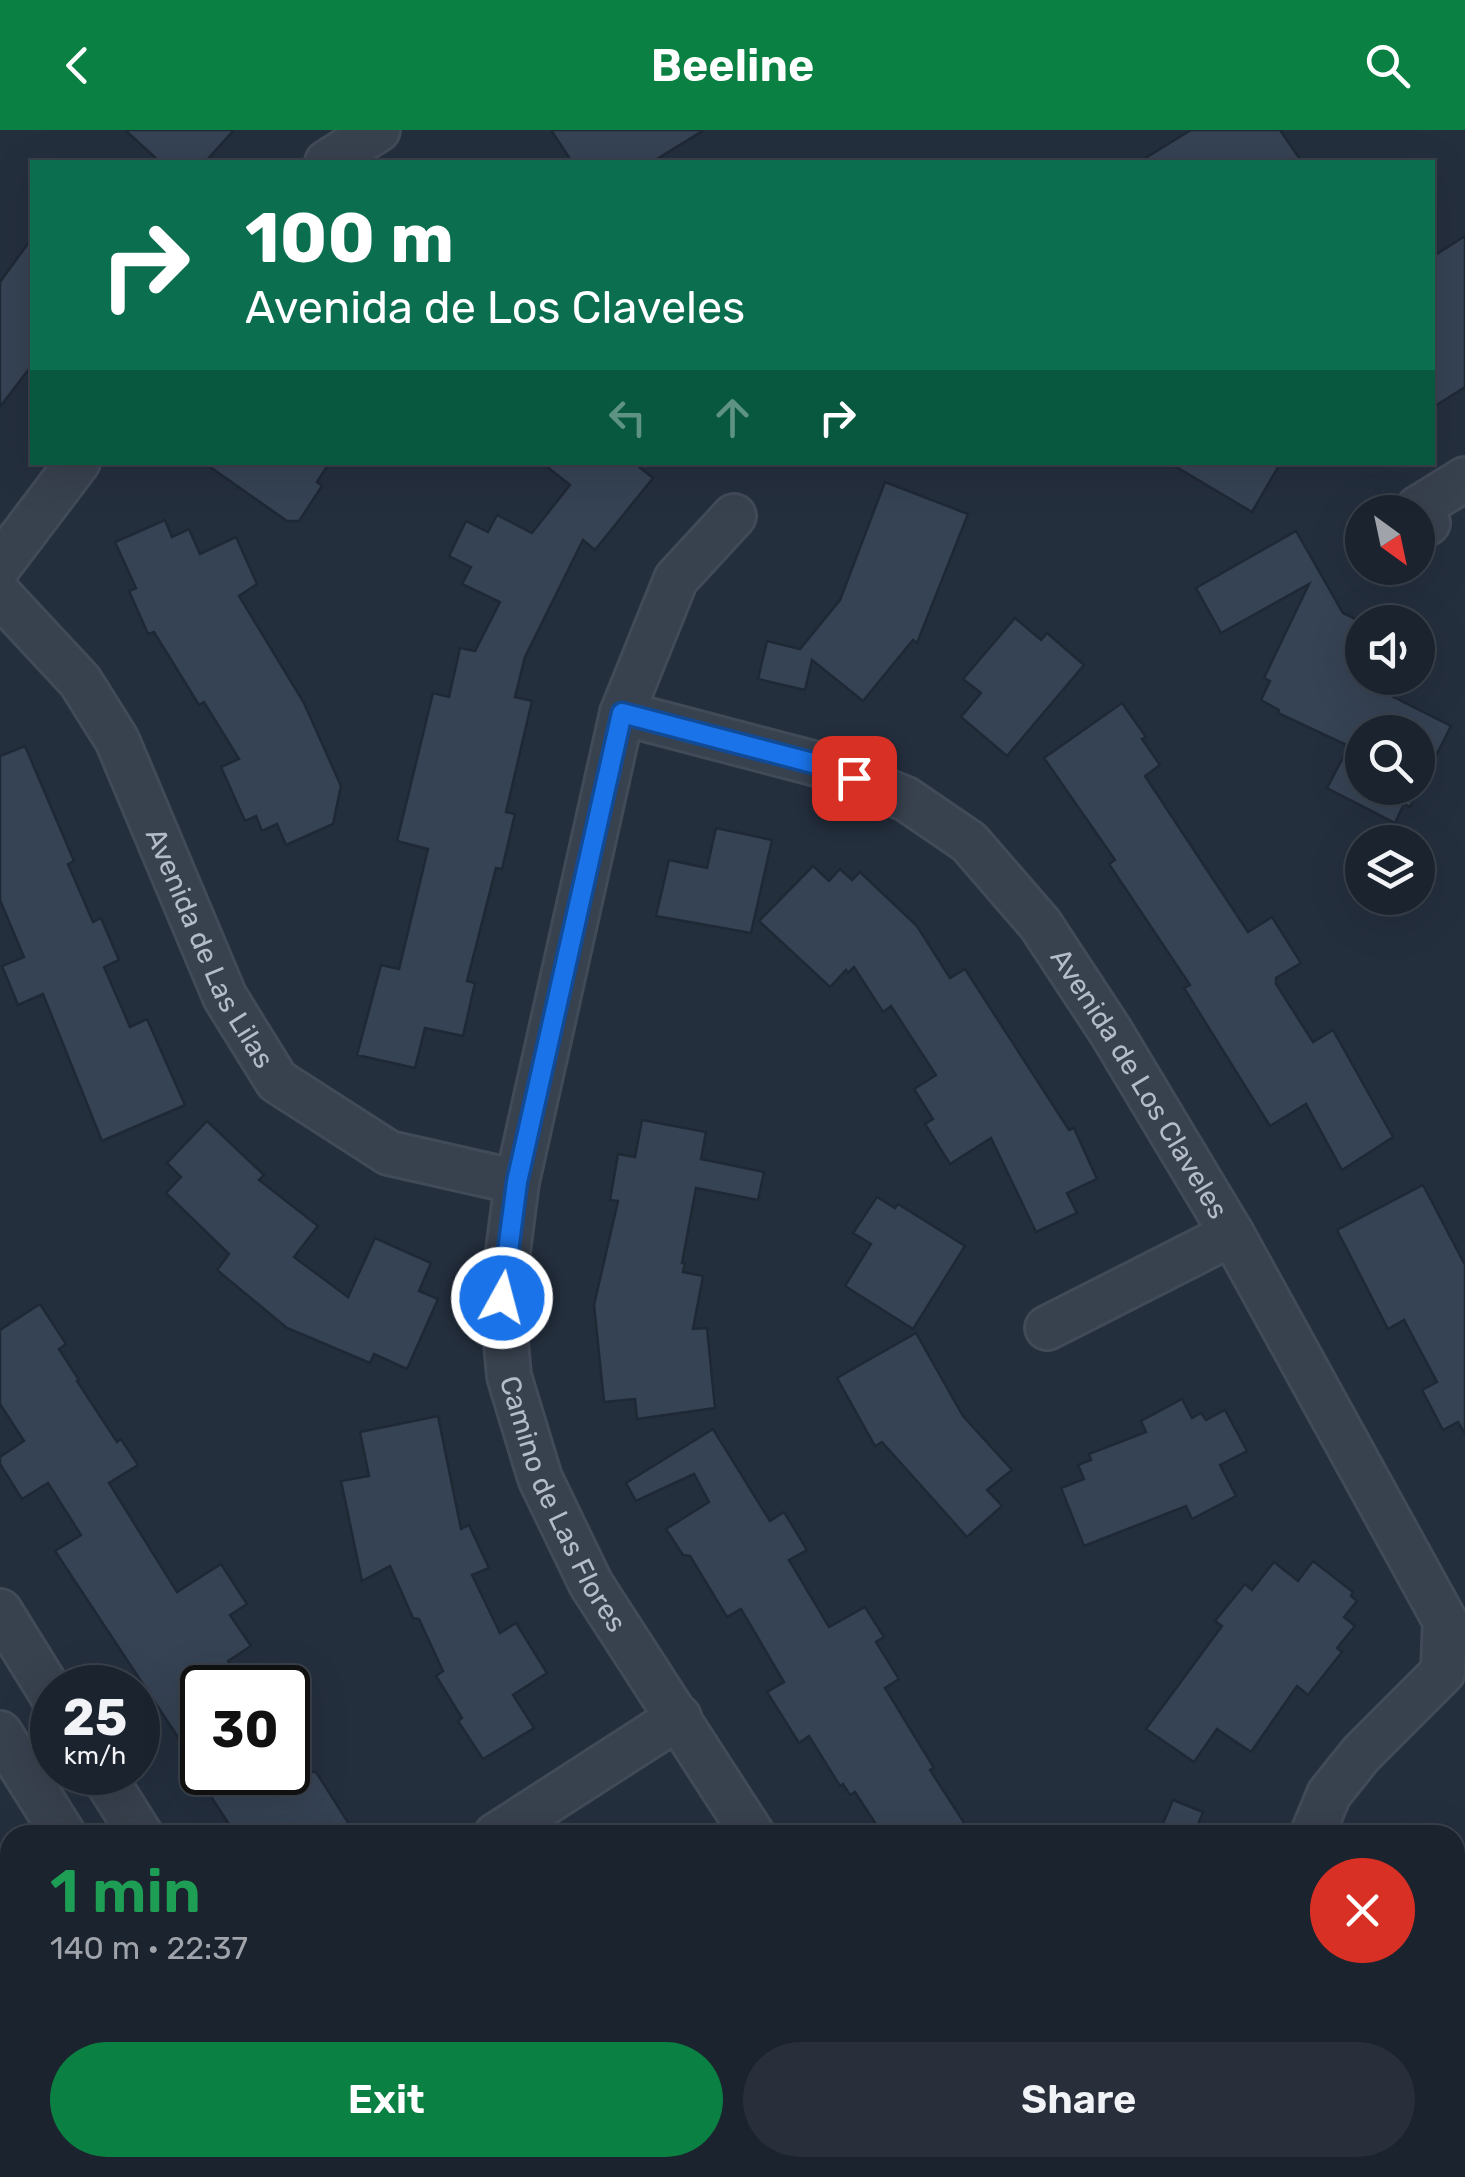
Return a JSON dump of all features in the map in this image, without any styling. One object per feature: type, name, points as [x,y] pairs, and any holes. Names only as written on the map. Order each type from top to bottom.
[{"type":"street","points":[[330,160],[378,130]]},
{"type":"street","points":[[0,564],[76,465]]},
{"type":"street","points":[[1435,497],[1465,478]]},
{"type":"street","name":"Camino de Las Flores","points":[[734,516],[676,579],[622,713],[517,1182],[502,1298],[509,1376],[540,1478],[591,1584],[747,1825]]},
{"type":"street","name":"Avenida de Las Lilas","points":[[0,595],[80,681],[117,740],[224,997],[277,1081],[389,1153],[517,1182]]},
{"type":"street","name":"Avenida de Los Claveles","points":[[622,713],[828,767],[906,800],[969,842],[1050,940],[1110,1032],[1232,1234],[1445,1622],[1443,1672],[1361,1754],[1329,1794],[1316,1825]]},
{"type":"street","points":[[1047,1328],[1232,1234]]},
{"type":"street","points":[[0,1611],[33,1665]]},
{"type":"street","points":[[512,1825],[679,1717]]},
{"type":"street","points":[[0,1733],[58,1825]]},
{"type":"street","points":[[116,1795],[135,1825]]},
{"type":"building","points":[[125,130],[234,130],[207,160],[158,160]]},
{"type":"building","points":[[551,130],[704,130],[655,160],[571,160]]},
{"type":"building","points":[[1191,130],[1280,130],[1301,160],[1142,160]]},
{"type":"building","points":[[1465,236],[1465,387],[1435,406],[1435,255]]},
{"type":"building","points":[[30,241],[30,368],[0,407],[0,282]]},
{"type":"building","points":[[207,465],[328,465],[317,482],[322,486],[299,521],[287,521]]},
{"type":"building","points":[[545,465],[637,465],[653,478],[595,550],[583,540],[525,657],[515,697],[532,701],[506,812],[515,814],[502,869],[496,868],[467,981],[475,983],[463,1036],[425,1028],[415,1068],[357,1055],[381,965],[399,969],[428,849],[397,841],[433,693],[449,697],[460,648],[475,651],[500,602],[462,584],[471,567],[449,556],[466,521],[488,532],[497,515],[532,533],[570,485]]},
{"type":"building","points":[[1173,465],[1279,465],[1252,512]]},
{"type":"building","points":[[885,482],[968,514],[917,643],[913,640],[863,701],[812,660],[805,690],[758,679],[767,641],[800,649],[840,600]]},
{"type":"building","points":[[165,520],[172,537],[189,529],[200,554],[236,537],[257,584],[239,596],[304,703],[341,786],[333,824],[286,845],[277,824],[262,831],[256,816],[245,821],[221,767],[239,759],[204,702],[199,705],[154,632],[148,634],[129,591],[136,588],[115,542]]},
{"type":"building","points":[[1296,531],[1345,614],[1345,695],[1390,695],[1429,715],[1345,715],[1345,744],[1278,713],[1261,700],[1270,681],[1264,678],[1309,584],[1221,633],[1196,588]]},
{"type":"building","points":[[1015,618],[1041,640],[1047,633],[1084,665],[1007,756],[961,717],[981,693],[963,679]]},
{"type":"building","points":[[1122,703],[1160,765],[1145,776],[1248,932],[1272,917],[1301,963],[1276,978],[1276,984],[1313,1042],[1333,1030],[1393,1137],[1342,1170],[1306,1104],[1270,1126],[1184,988],[1190,985],[1109,864],[1115,860],[1044,758]]},
{"type":"building","points":[[1435,718],[1451,726],[1435,758]]},
{"type":"building","points":[[25,746],[74,861],[68,864],[93,922],[101,918],[119,960],[104,967],[130,1027],[147,1019],[185,1105],[102,1141],[43,994],[18,1005],[2,966],[24,957],[0,900],[0,756]]},
{"type":"building","points":[[1345,754],[1345,797],[1327,788]]},
{"type":"building","points":[[1360,805],[1404,805],[1395,823]]},
{"type":"building","points":[[716,828],[772,840],[751,933],[656,916],[669,860],[707,868]]},
{"type":"building","points":[[813,866],[829,881],[840,869],[852,880],[860,872],[917,926],[950,978],[965,969],[1069,1130],[1074,1128],[1097,1179],[1067,1193],[1077,1213],[1036,1232],[991,1138],[950,1164],[925,1124],[933,1119],[914,1089],[936,1075],[891,1006],[883,1012],[854,967],[830,987],[759,921]]},
{"type":"building","points":[[642,1120],[706,1132],[701,1159],[764,1172],[758,1200],[696,1188],[682,1263],[683,1272],[703,1276],[693,1329],[707,1328],[715,1408],[637,1419],[635,1399],[604,1402],[594,1305],[618,1201],[610,1200],[618,1154],[635,1157]]},
{"type":"building","points":[[207,1121],[264,1175],[259,1180],[318,1226],[294,1257],[348,1297],[375,1238],[431,1263],[419,1291],[438,1299],[407,1369],[374,1354],[370,1363],[287,1328],[217,1270],[229,1254],[166,1193],[181,1177],[167,1163]]},
{"type":"building","points":[[1423,1185],[1465,1265],[1465,1434],[1458,1422],[1443,1430],[1422,1390],[1437,1382],[1404,1320],[1388,1329],[1337,1230]]},
{"type":"building","points":[[877,1197],[895,1208],[898,1204],[965,1246],[913,1329],[845,1286],[871,1244],[853,1233]]},
{"type":"building","points":[[40,1304],[66,1344],[59,1349],[77,1381],[117,1442],[121,1439],[138,1465],[109,1483],[177,1592],[221,1564],[247,1604],[230,1615],[251,1646],[228,1661],[231,1665],[180,1665],[180,1740],[160,1710],[160,1665],[130,1665],[55,1551],[81,1535],[48,1483],[22,1499],[0,1464],[0,1457],[24,1441],[0,1404],[0,1330]]},
{"type":"building","points":[[916,1333],[963,1416],[1012,1470],[987,1490],[1002,1506],[967,1537],[882,1442],[875,1446],[837,1378]]},
{"type":"building","points":[[1182,1399],[1192,1418],[1201,1413],[1206,1420],[1225,1410],[1247,1451],[1220,1465],[1236,1496],[1192,1519],[1186,1506],[1084,1546],[1061,1488],[1084,1479],[1078,1465],[1091,1460],[1089,1454],[1146,1432],[1141,1421]]},
{"type":"building","points":[[438,1416],[461,1529],[469,1525],[489,1568],[472,1575],[500,1633],[516,1623],[547,1673],[513,1695],[534,1728],[483,1759],[458,1721],[462,1718],[436,1676],[443,1671],[390,1566],[362,1581],[341,1481],[369,1476],[360,1432]]},
{"type":"building","points":[[713,1429],[770,1521],[784,1512],[807,1550],[789,1560],[829,1627],[865,1607],[884,1637],[876,1642],[899,1679],[885,1688],[966,1825],[876,1825],[855,1792],[850,1795],[843,1784],[840,1786],[809,1736],[799,1743],[767,1692],[784,1682],[741,1609],[727,1617],[690,1556],[683,1555],[666,1529],[709,1502],[694,1474],[636,1501],[626,1483]]},
{"type":"building","points":[[1313,1561],[1353,1592],[1351,1596],[1357,1601],[1344,1617],[1355,1626],[1337,1648],[1342,1652],[1308,1695],[1297,1686],[1251,1752],[1217,1729],[1194,1762],[1146,1729],[1222,1626],[1215,1621],[1245,1584],[1252,1590],[1274,1562],[1298,1581]]},
{"type":"building","points":[[310,1772],[316,1772],[350,1825],[229,1825],[210,1795],[310,1795]]},
{"type":"building","points":[[1173,1800],[1203,1812],[1198,1825],[1162,1825]]},
{"type":"route","points":[[502,1298],[517,1182],[622,713],[828,767],[854,778]]}]
